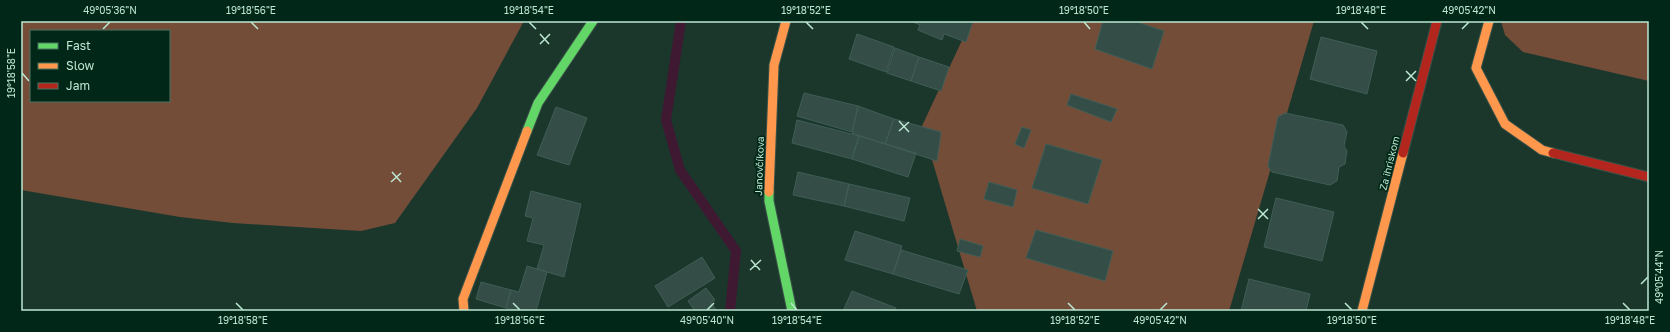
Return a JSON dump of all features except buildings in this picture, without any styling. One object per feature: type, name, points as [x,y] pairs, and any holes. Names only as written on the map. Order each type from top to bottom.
[{"type":"street","points":[[464,311],[463,299],[538,103],[593,21]]},
{"type":"street","name":"Janovčíkova","points":[[786,21],[774,65],[768,201],[792,311]]},
{"type":"street","name":"Za ihriskom","points":[[1362,311],[1437,21]]},
{"type":"street","points":[[1489,21],[1476,68],[1505,124],[1542,150],[1649,178]]},
{"type":"shaded area","points":[[21,21],[524,21],[477,108],[395,223],[361,231],[233,223],[180,217],[21,190]]},
{"type":"shaded area","points":[[971,21],[1314,21],[1229,311],[977,311],[922,126]]},
{"type":"shaded area","points":[[1501,21],[1649,21],[1649,81],[1523,52],[1505,35]]},
{"type":"waterway","points":[[681,21],[666,120],[680,170],[736,251],[730,311]]},
{"type":"traffic: fast","points":[[527,131],[538,103],[593,21]]},
{"type":"traffic: fast","points":[[769,192],[769,201],[792,311]]},
{"type":"traffic: slow","points":[[769,192],[774,65],[786,21]]},
{"type":"traffic: slow","points":[[1489,21],[1476,68],[1505,124],[1542,150],[1553,153]]},
{"type":"traffic: slow","points":[[464,311],[463,299],[527,131]]},
{"type":"traffic: slow","points":[[1362,311],[1403,153]]},
{"type":"traffic: jam","points":[[1403,153],[1437,21]]},
{"type":"traffic: jam","points":[[1553,153],[1649,177]]}]
